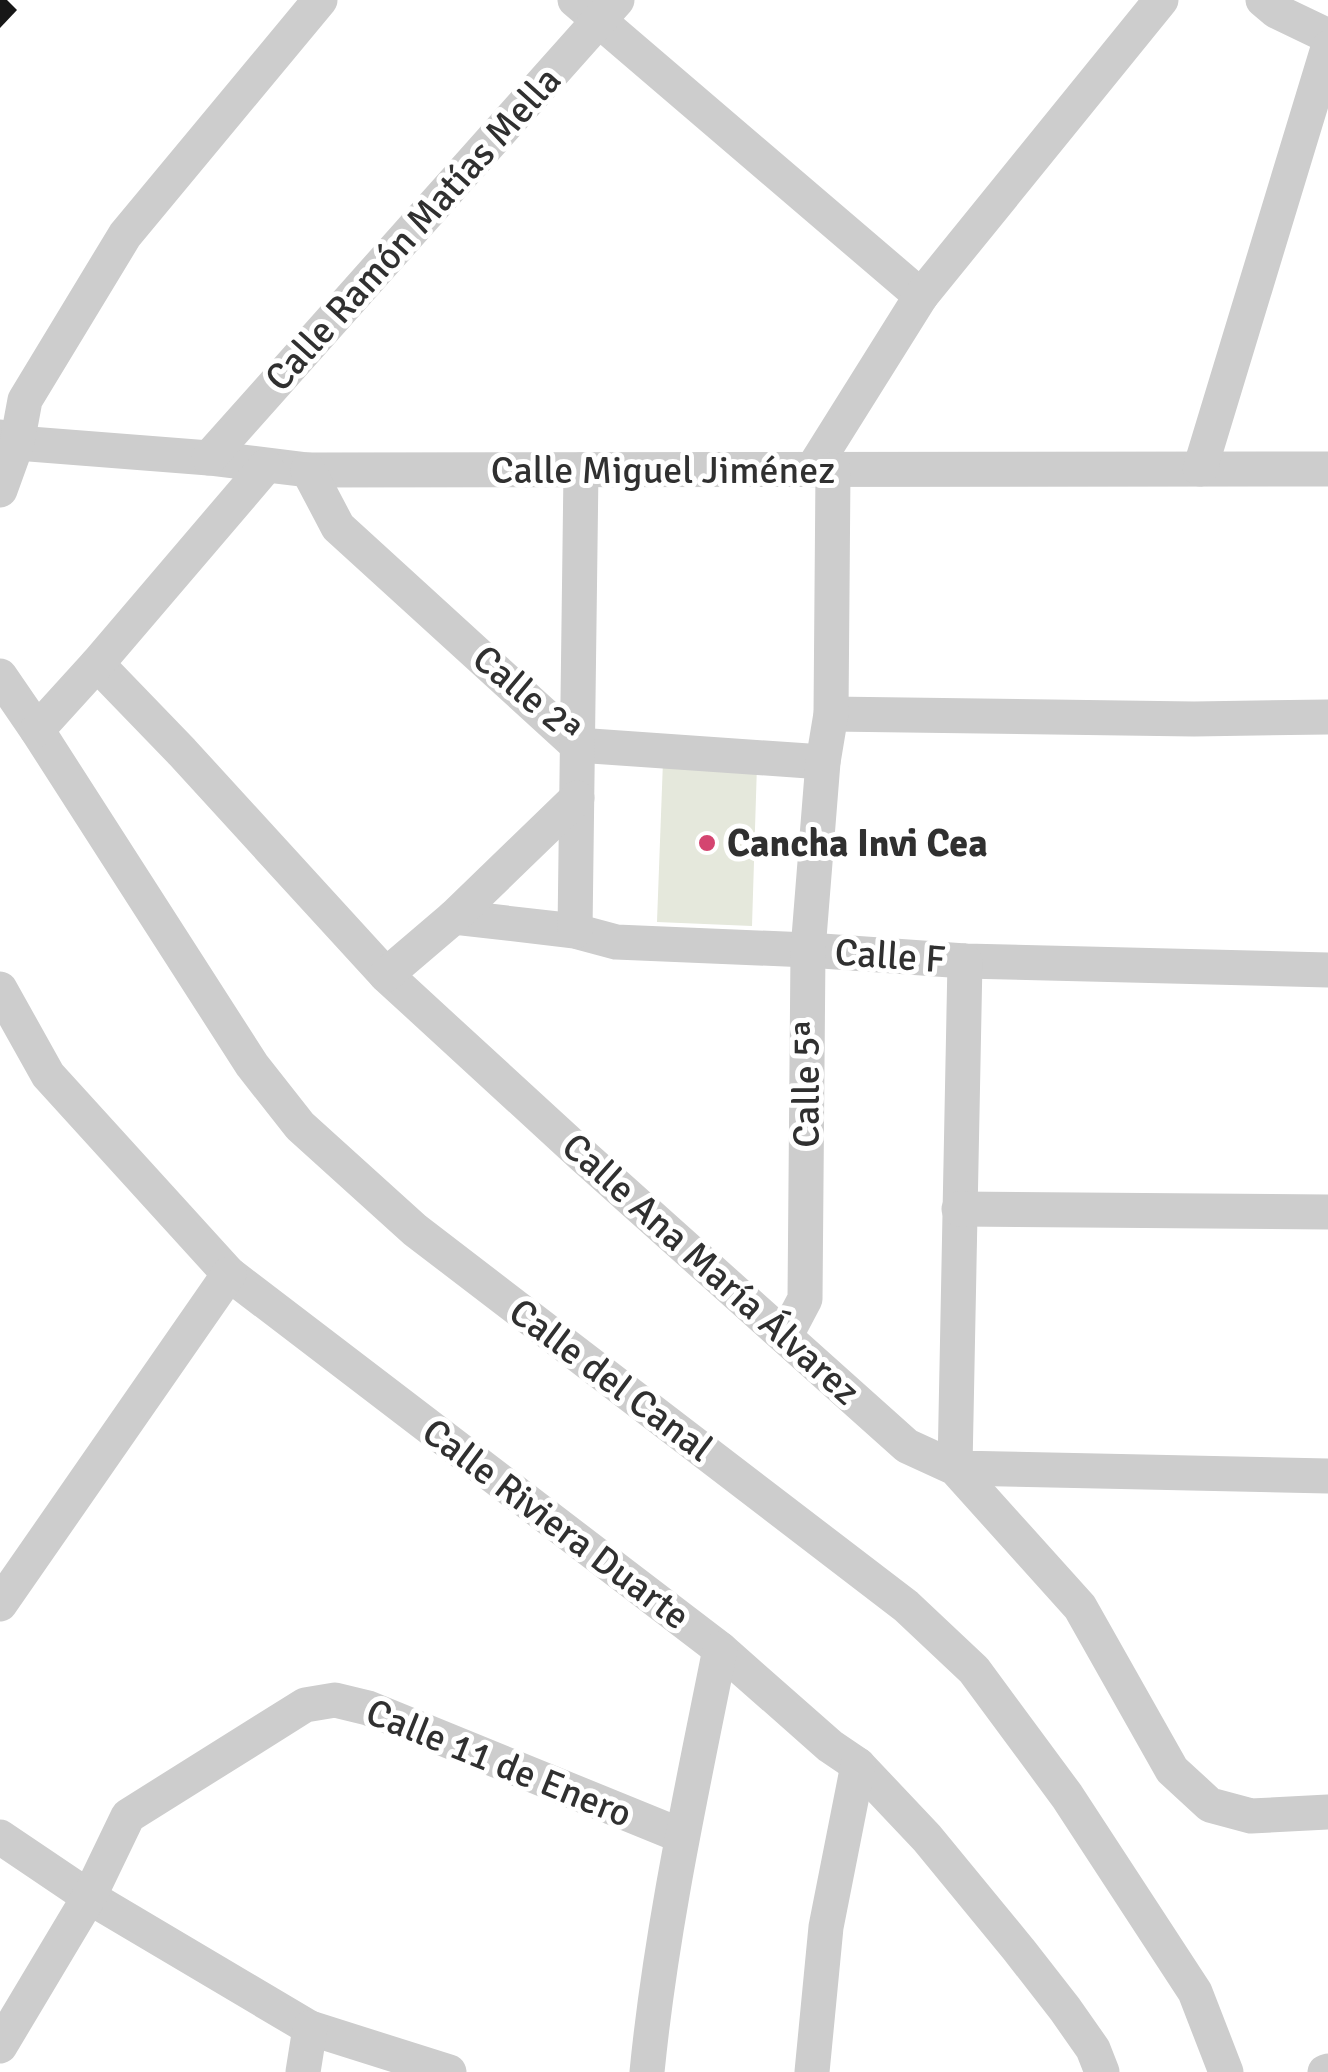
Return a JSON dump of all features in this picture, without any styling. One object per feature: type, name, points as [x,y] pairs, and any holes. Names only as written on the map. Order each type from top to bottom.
[{"type":"street","points":[[0,490],[8,440],[25,400],[125,235],[320,0]]},
{"type":"street","points":[[823,470],[920,296],[1160,0]]},
{"type":"street","points":[[1263,0],[1276,11],[1328,36]]},
{"type":"street","points":[[597,7],[920,296]]},
{"type":"street","name":"Calle Ramón Matías Mella","points":[[209,458],[597,7]]},
{"type":"street","points":[[1200,469],[1328,48]]},
{"type":"street","name":"Calle Miguel Jiménez","points":[[8,440],[308,470],[1328,469]]},
{"type":"street","points":[[37,730],[266,466]]},
{"type":"street","name":"Calle 2ª","points":[[308,470],[338,526],[577,745],[823,762]]},
{"type":"street","points":[[575,930],[582,470]]},
{"type":"street","name":"Calle 5ª","points":[[786,1335],[805,1299],[808,950],[823,762],[831,714],[823,470]]},
{"type":"street","name":"Calle Ana María Álvarez","points":[[98,664],[386,975],[907,1446],[955,1468],[1080,1608],[1172,1770],[1210,1805],[1251,1816],[1328,1812]]},
{"type":"street","name":"Calle del Canal","points":[[0,676],[252,1065],[300,1126],[415,1230],[906,1606],[974,1670],[1067,1796],[1195,1992],[1226,2072]]},
{"type":"street","points":[[831,714],[1328,717]]},
{"type":"street","points":[[386,975],[454,917],[577,798]]},
{"type":"street","name":"Calle F","points":[[454,917],[575,930],[616,942],[965,961],[1328,970]]},
{"type":"street","points":[[965,961],[955,1468],[1328,1476]]},
{"type":"street","name":"Calle Riviera Duarte","points":[[1,994],[48,1075],[229,1274],[720,1649],[830,1746],[858,1765],[928,1838],[1020,1950],[1084,2035],[1102,2072]]},
{"type":"street","points":[[958,1208],[1328,1212]]},
{"type":"street","points":[[0,1604],[229,1274]]},
{"type":"street","points":[[647,2072],[653,2010],[682,1836],[720,1649]]},
{"type":"street","name":"Calle 11 de Enero","points":[[0,2046],[89,1896],[128,1816],[305,1705],[335,1700],[368,1708],[682,1836]]},
{"type":"street","points":[[812,2072],[826,1926],[858,1765]]},
{"type":"street","points":[[0,1837],[89,1896],[310,2028],[449,2072]]},
{"type":"street","points":[[303,2072],[310,2028]]},
{"type":"shaded area","name":"Cancha Invi Cea","points":[[663,761],[757,764],[752,926],[657,922]]},
{"type":"building","points":[[0,0],[7,0],[17,10],[0,28]]},
{"type":"place","name":"Cancha Invi Cea","points":[[707,843]]}]
